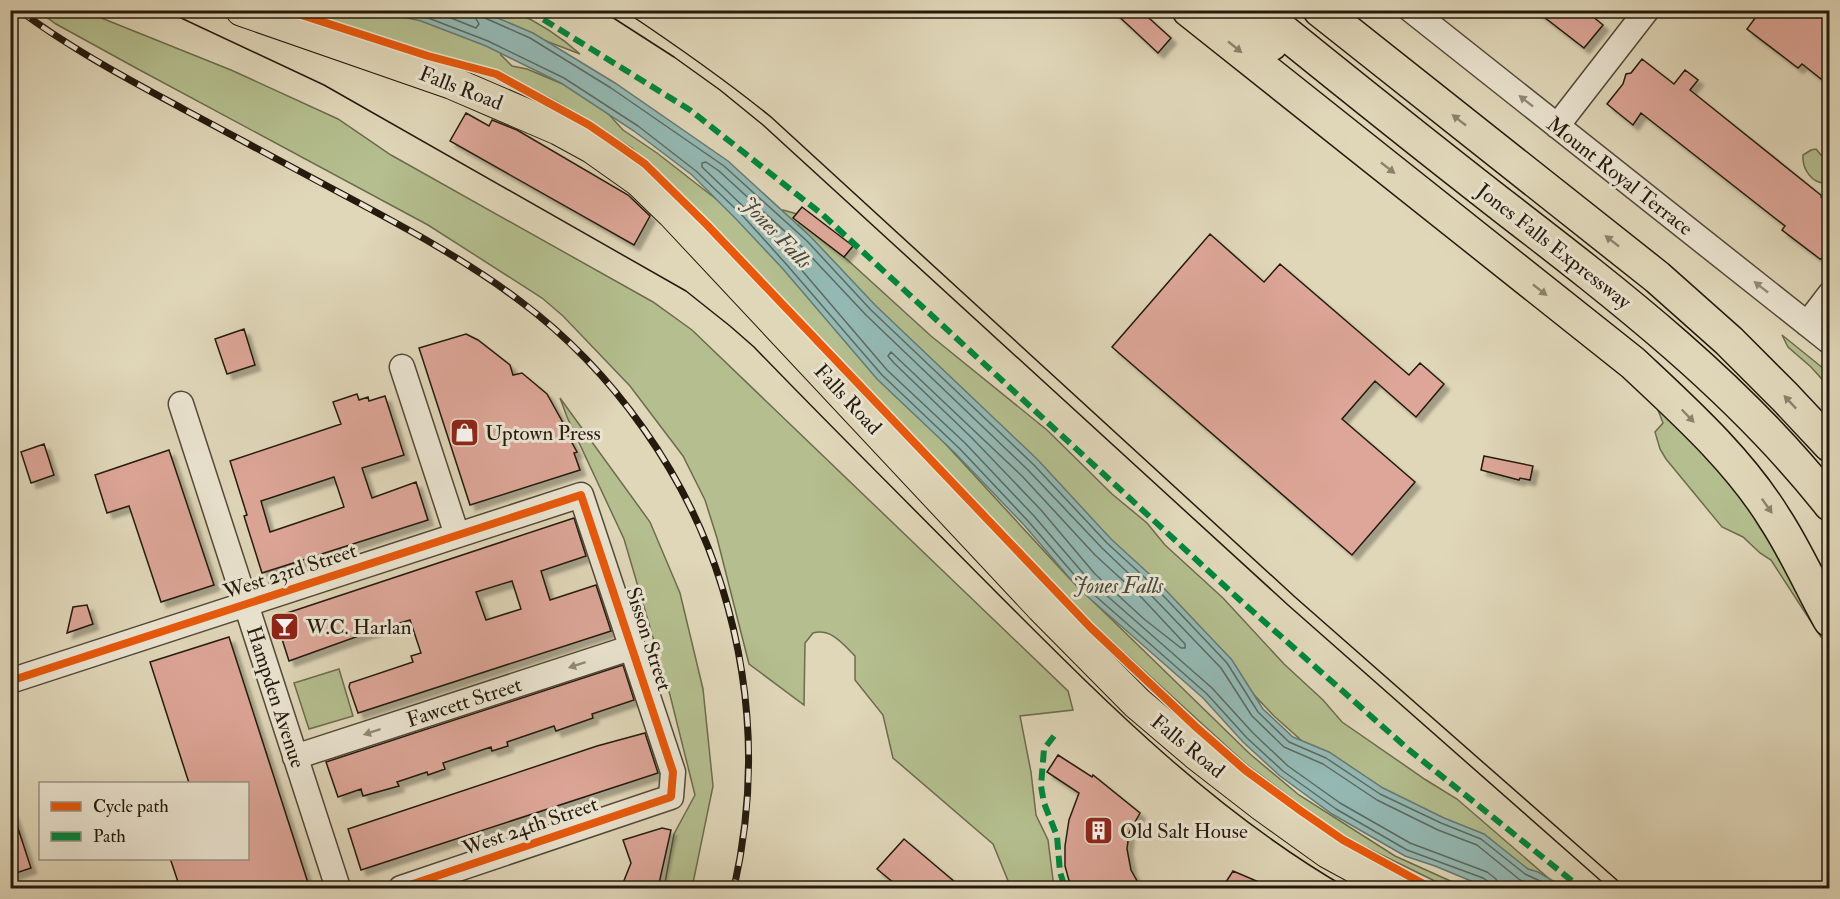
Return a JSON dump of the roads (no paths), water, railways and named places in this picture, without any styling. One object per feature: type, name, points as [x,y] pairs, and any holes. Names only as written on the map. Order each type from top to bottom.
[{"type":"highway","points":[[1189,10],[1633,363],[1670,397],[1742,473],[1769,509],[1830,620]]},
{"type":"highway","points":[[1227,10],[1287,57],[1379,110]]},
{"type":"highway","name":"Jones Falls Expressway","points":[[1257,10],[1379,110],[1630,305],[1751,415],[1830,504]]},
{"type":"highway","name":"Jones Falls Expressway","points":[[1320,10],[1658,277],[1729,341],[1830,445]]},
{"type":"highway","points":[[1658,277],[1772,356],[1830,412]]},
{"type":"highway","points":[[1788,541],[1830,603]]},
{"type":"main road","name":"Falls Road","points":[[242,10],[452,83],[510,107],[592,147],[640,181],[681,221],[1034,598],[1137,703],[1197,754],[1264,806],[1328,852],[1394,888]]},
{"type":"street","name":"Mount Royal Terrace","points":[[1411,10],[1830,342]]},
{"type":"street","points":[[1557,126],[1647,10]]},
{"type":"street","points":[[1807,324],[1830,294]]},
{"type":"street","points":[[402,367],[457,535]]},
{"type":"street","name":"Hampden Avenue","points":[[181,404],[338,888]]},
{"type":"street","name":"West 23rd Street","points":[[10,681],[581,495]]},
{"type":"street","name":"Sisson Street","points":[[581,495],[673,772],[671,797]]},
{"type":"street","name":"Fawcett Street","points":[[295,757],[633,647]]},
{"type":"street","name":"West 24th Street","points":[[401,888],[456,881],[671,797]]},
{"type":"water","name":"Jones Falls","points":[[376,11],[481,11],[533,33],[615,83],[728,161],[811,237],[875,305],[1038,460],[1111,539],[1158,582],[1232,660],[1263,709],[1293,737],[1329,752],[1383,788],[1444,818],[1484,834],[1528,869],[1538,872],[1565,888],[1488,888],[1405,856],[1332,814],[1280,776],[1243,742],[1203,698],[1079,589],[1024,525],[955,453],[877,379],[783,269],[692,175],[634,131],[561,83],[486,46],[421,21]]},
{"type":"tram line","points":[[164,10],[324,85],[686,291],[754,347],[1040,636],[1164,754],[1252,825],[1347,888]]},
{"type":"tram line","points":[[601,10],[674,57],[763,125],[1288,605],[1609,888]]},
{"type":"tram line","points":[[623,10],[698,62],[771,117],[1295,597],[1626,888]]},
{"type":"railway","points":[[19,10],[79,51],[121,75],[389,219],[478,272],[520,301],[554,329],[616,393],[644,429],[668,466],[689,505],[722,587],[732,624],[740,662],[748,737],[746,812],[734,888]]},
{"type":"place","name":"Uptown Press","points":[[464,433]]},
{"type":"place","name":"W.C. Harlan","points":[[285,627]]},
{"type":"place","name":"Old Salt House","points":[[1099,831]]}]
